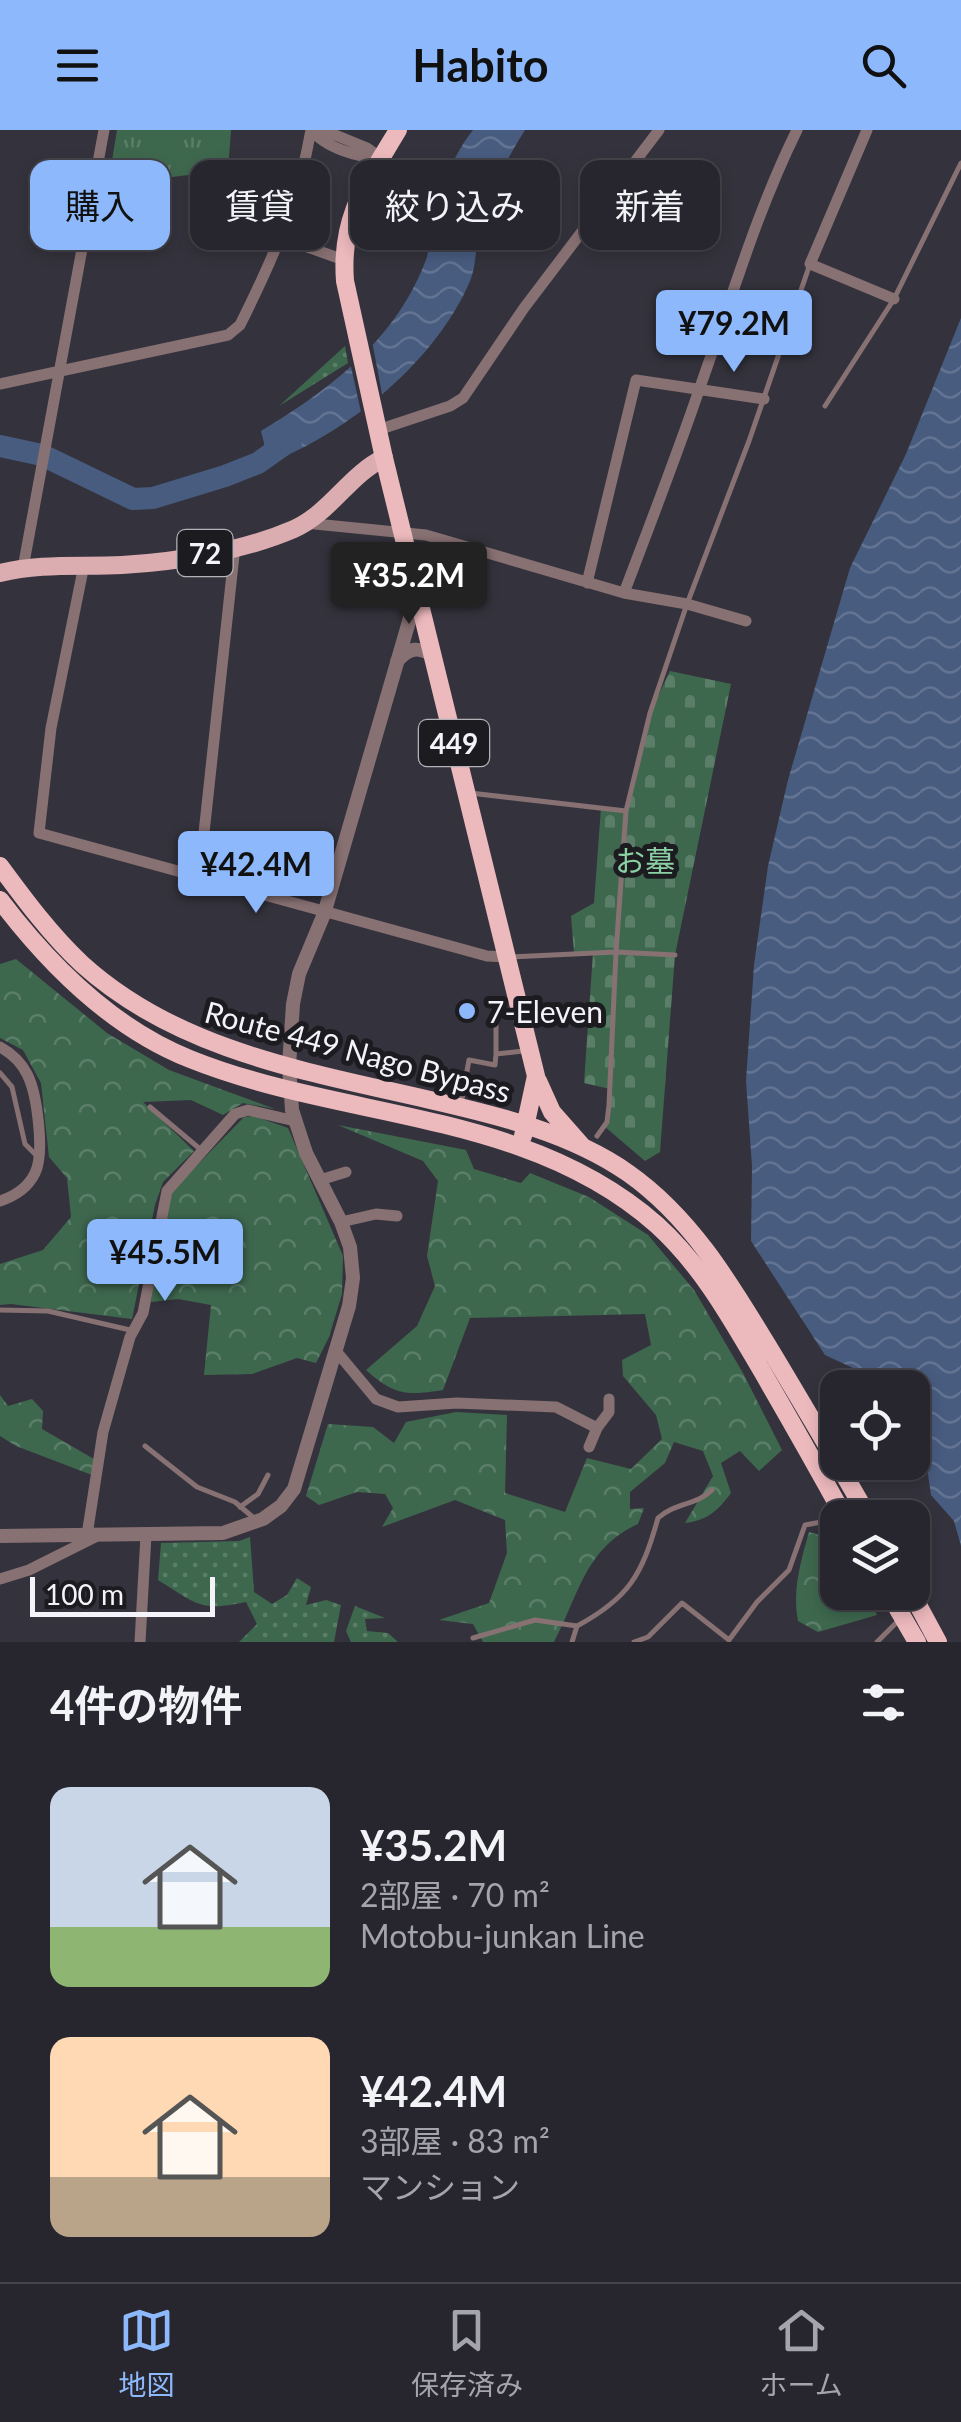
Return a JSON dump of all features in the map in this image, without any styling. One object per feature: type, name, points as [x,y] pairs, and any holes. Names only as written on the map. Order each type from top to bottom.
[{"type":"highway","name":"449","points":[[398,130],[351,214],[344,260],[384,458],[536,1076],[527,1126],[519,1145]]},
{"type":"highway","name":"Route 449 Nago Bypass","points":[[0,866],[82,964],[119,994],[184,1032],[288,1066],[591,1143]]},
{"type":"highway","name":"Route 449 Nago Bypass","points":[[0,900],[68,978],[106,1011],[151,1040],[189,1058],[290,1088],[519,1145],[598,1181],[656,1225],[692,1260],[724,1306],[832,1500]]},
{"type":"highway","points":[[536,1076],[552,1112],[670,1208],[706,1249],[858,1500]]},
{"type":"highway","points":[[898,1610],[917,1642]]},
{"type":"highway","points":[[921,1610],[938,1642]]},
{"type":"main road","name":"72","points":[[0,574],[23,568],[154,562],[235,546],[305,523],[384,458]]},
{"type":"street","points":[[23,568],[104,130]]},
{"type":"street","points":[[312,130],[318,138],[364,158],[382,158]]},
{"type":"street","points":[[306,160],[312,130]]},
{"type":"street","points":[[323,130],[382,158]]},
{"type":"street","points":[[378,430],[436,412],[463,398],[544,281],[659,130]]},
{"type":"street","points":[[624,594],[771,184],[798,130]]},
{"type":"street","points":[[867,130],[810,264],[894,299]]},
{"type":"street","points":[[0,384],[228,335],[240,324],[276,250]]},
{"type":"street","points":[[316,250],[344,260]]},
{"type":"street","points":[[587,582],[636,380],[764,399]]},
{"type":"street","points":[[305,523],[426,535],[624,594],[686,604],[746,621]]},
{"type":"street","points":[[199,878],[235,546]]},
{"type":"street","points":[[84,565],[51,728],[39,833],[324,914],[487,956],[507,957]]},
{"type":"street","points":[[0,1536],[223,1533],[258,1521],[281,1506],[294,1489],[336,1350],[353,1278],[350,1247],[342,1222],[295,1121],[288,1066],[293,1004],[299,974],[324,914],[410,618],[422,602]]},
{"type":"street","points":[[396,662],[406,650],[414,648],[434,655]]},
{"type":"street","points":[[0,1046],[20,1062],[28,1075],[35,1096],[40,1159],[25,1188],[0,1202]]},
{"type":"street","points":[[93,1535],[103,1432],[133,1330],[143,1313],[166,1191],[235,1114],[248,1110],[295,1121]]},
{"type":"street","points":[[320,1180],[346,1172]]},
{"type":"street","points":[[342,1222],[376,1214],[397,1216]]},
{"type":"street","points":[[336,1350],[376,1399],[398,1407],[457,1403],[556,1408],[597,1428]]},
{"type":"street","points":[[588,1447],[609,1412],[609,1399]]},
{"type":"street","points":[[140,1642],[146,1534]]},
{"type":"street","points":[[0,1578],[28,1570],[93,1535]]},
{"type":"lane","points":[[825,406],[894,299],[961,163]]},
{"type":"lane","points":[[591,1143],[607,1122],[610,1105],[626,811],[650,713],[810,264]]},
{"type":"lane","points":[[464,792],[626,811]]},
{"type":"lane","points":[[507,957],[616,952],[675,954]]},
{"type":"lane","points":[[460,1107],[469,1060],[495,1066],[496,1013]]},
{"type":"lane","points":[[496,1054],[530,1050]]},
{"type":"lane","points":[[0,1073],[12,1088],[25,1144],[40,1159]]},
{"type":"lane","points":[[150,1107],[202,1151]]},
{"type":"lane","points":[[0,1310],[48,1311],[133,1330]]},
{"type":"lane","points":[[145,1446],[197,1487],[240,1507],[258,1521]]},
{"type":"lane","points":[[240,1507],[258,1494],[268,1476]]},
{"type":"lane","points":[[473,1638],[535,1620],[577,1626],[610,1608],[640,1572],[658,1518],[703,1499],[712,1490]]},
{"type":"lane","points":[[634,1642],[648,1636],[682,1603],[730,1641],[757,1602],[788,1570],[805,1525],[820,1522]]},
{"type":"lane","points":[[878,1642],[902,1617]]},
{"type":"lane","points":[[572,1642],[577,1626]]},
{"type":"green space","points":[[117,130],[231,130],[229,160],[190,160],[190,175],[170,177],[170,160],[112,160]]},
{"type":"green space","points":[[345,346],[348,363],[279,406]]},
{"type":"green space","name":"お墓","points":[[670,671],[731,684],[675,955],[660,1152],[645,1161],[604,1126],[610,1089],[584,1083],[593,953],[574,953],[571,916],[594,903],[601,808],[626,811],[650,713]]},
{"type":"green space","points":[[16,959],[107,1033],[169,1070],[275,1109],[243,1103],[223,1115],[191,1100],[143,1102],[194,1151],[163,1182],[132,1319],[0,1305],[0,1264],[43,1250],[71,1217],[67,1178],[49,1157],[41,1083],[23,1050],[0,1038],[0,964]]},
{"type":"green space","points":[[254,1116],[288,1128],[343,1256],[342,1294],[316,1363],[297,1358],[252,1374],[204,1375],[211,1305],[178,1299],[151,1302],[165,1215],[173,1190],[244,1117]]},
{"type":"green space","points":[[338,1125],[466,1150],[474,1169],[521,1183],[530,1173],[589,1197],[648,1235],[694,1290],[782,1450],[759,1471],[740,1451],[721,1463],[731,1493],[711,1514],[685,1523],[713,1476],[703,1451],[674,1442],[665,1463],[630,1492],[630,1509],[644,1508],[638,1524],[620,1534],[595,1559],[554,1642],[483,1642],[473,1624],[439,1620],[489,1603],[507,1553],[505,1520],[455,1500],[382,1527],[393,1508],[385,1494],[357,1492],[319,1505],[306,1496],[328,1424],[373,1427],[394,1443],[406,1422],[456,1412],[507,1415],[505,1493],[565,1512],[587,1458],[631,1469],[662,1439],[656,1415],[623,1376],[622,1360],[651,1345],[645,1314],[470,1318],[443,1390],[410,1393],[385,1385],[366,1370],[417,1326],[435,1286],[427,1256],[438,1181],[423,1161]]},
{"type":"green space","points":[[0,1395],[8,1406],[32,1399],[43,1411],[42,1429],[94,1459],[92,1475],[0,1436]]},
{"type":"green space","points":[[809,1532],[820,1535],[820,1610],[875,1610],[877,1615],[818,1632],[798,1621],[800,1565]]},
{"type":"green space","points":[[250,1537],[254,1592],[272,1604],[287,1595],[297,1578],[311,1587],[306,1605],[326,1600],[341,1605],[334,1642],[239,1642],[257,1624],[246,1602],[199,1604],[158,1580],[161,1543],[239,1541]]},
{"type":"green space","points":[[355,1606],[385,1618],[365,1619],[367,1631],[388,1633],[398,1642],[351,1642],[346,1631]]},
{"type":"water","points":[[473,130],[525,130],[508,160],[454,160]]},
{"type":"water","points":[[427,250],[476,250],[472,276],[436,339],[413,366],[359,413],[299,450],[269,463],[261,431],[337,379],[380,337],[399,312]]},
{"type":"water","points":[[961,318],[961,1546],[954,1521],[931,1495],[930,1370],[854,1370],[825,1355],[751,1241],[752,1166],[746,1081],[754,965],[768,866],[788,780],[850,568],[906,454]]},
{"type":"pier","points":[[372,341],[383,399],[362,417],[350,362]]},
{"type":"waterway","points":[[0,446],[42,455],[133,499],[153,498],[225,476],[258,463],[292,439]]},
{"type":"place","name":"7-Eleven","points":[[467,1011]]}]
